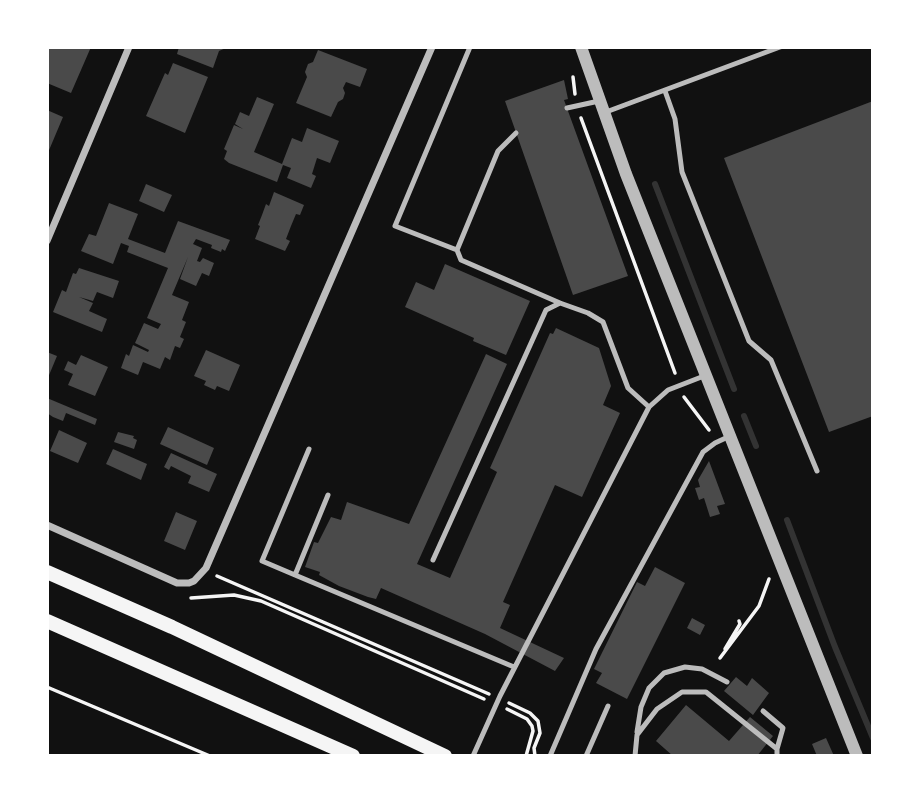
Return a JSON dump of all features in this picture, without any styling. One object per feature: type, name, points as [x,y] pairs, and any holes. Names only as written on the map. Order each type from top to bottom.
[{"type":"main road","points":[[47,572],[172,627],[445,756]]},
{"type":"main road","points":[[47,621],[353,756]]},
{"type":"street","points":[[47,241],[129,47]]},
{"type":"street","points":[[47,525],[177,583],[194,581],[206,568],[432,47]]},
{"type":"street","points":[[582,47],[601,107],[857,756]]},
{"type":"lane","points":[[457,250],[395,226],[470,47]]},
{"type":"lane","points":[[567,108],[601,107],[665,90],[780,47]]},
{"type":"lane","points":[[665,90],[675,119],[682,172],[749,341],[771,360],[817,471]]},
{"type":"lane","points":[[516,133],[498,151],[457,250],[461,260],[588,313],[603,322],[628,388],[649,407]]},
{"type":"lane","points":[[433,560],[545,310],[560,303]]},
{"type":"lane","points":[[473,756],[514,667],[649,407],[658,397],[680,384],[706,375]]},
{"type":"lane","points":[[550,756],[596,649],[704,452],[730,436]]},
{"type":"lane","points":[[309,449],[262,561],[514,667]]},
{"type":"lane","points":[[295,575],[328,495]]},
{"type":"lane","points":[[635,756],[641,707],[649,688],[664,673],[685,667],[712,673],[727,682]]},
{"type":"lane","points":[[637,735],[657,709],[682,692],[706,692],[777,752],[783,728],[763,710]]},
{"type":"lane","points":[[586,756],[608,706]]},
{"type":"path","points":[[573,75],[577,106],[686,402],[709,430],[715,443]]},
{"type":"path","points":[[720,658],[759,606],[770,574],[774,584]]},
{"type":"path","points":[[215,575],[497,701],[530,723],[533,731],[526,756]]},
{"type":"path","points":[[195,598],[234,595],[261,601],[530,713],[538,721],[540,733],[534,748],[535,756]]},
{"type":"path","points":[[712,673],[740,624],[739,621]]},
{"type":"path","points":[[47,687],[210,756]]},
{"type":"building","points":[[47,47],[91,47],[71,93],[47,83]]},
{"type":"building","points":[[179,47],[228,47],[219,51],[213,68],[177,54]]},
{"type":"building","points":[[318,50],[367,69],[360,87],[346,82],[343,99],[338,102],[331,117],[296,103],[307,77],[305,72],[308,64],[313,62]]},
{"type":"building","points":[[173,63],[208,77],[185,133],[146,116],[165,73],[168,75]]},
{"type":"building","points":[[564,80],[568,99],[564,100],[628,276],[573,295],[505,101]]},
{"type":"building","points":[[257,97],[274,104],[254,152],[282,164],[292,138],[302,142],[307,128],[339,141],[330,163],[317,158],[312,174],[316,176],[311,188],[287,178],[291,168],[283,165],[277,182],[224,159],[227,151],[224,149],[234,125],[243,129],[235,124],[240,112],[249,116]]},
{"type":"building","points":[[873,101],[873,416],[829,432],[724,158]]},
{"type":"building","points":[[47,110],[63,117],[47,155]]},
{"type":"building","points":[[146,184],[172,195],[164,212],[139,201]]},
{"type":"building","points":[[274,192],[304,205],[291,226],[286,239],[290,241],[285,251],[255,239],[266,204],[269,206]]},
{"type":"building","points":[[109,203],[138,214],[128,239],[165,253],[178,221],[230,240],[225,251],[222,249],[221,252],[196,239],[193,244],[202,248],[197,261],[200,262],[203,258],[214,263],[209,276],[202,273],[196,286],[180,279],[188,257],[172,295],[189,302],[182,320],[186,322],[180,337],[184,339],[180,348],[175,346],[170,360],[165,357],[160,369],[143,362],[138,375],[121,368],[133,345],[148,352],[149,350],[135,343],[144,323],[158,329],[161,324],[147,318],[168,268],[127,252],[129,246],[121,243],[113,264],[81,251],[89,234],[96,236]]},
{"type":"building","points":[[445,264],[530,301],[506,355],[405,307],[416,282],[434,290]]},
{"type":"building","points":[[79,268],[119,281],[113,298],[97,292],[93,301],[79,297],[93,303],[89,311],[107,319],[102,332],[53,312],[62,290],[66,292],[73,273],[76,274]]},
{"type":"building","points":[[556,328],[599,348],[611,386],[603,405],[620,413],[582,497],[555,485],[503,602],[510,605],[500,628],[564,658],[555,671],[485,634],[381,588],[376,599],[368,597],[339,586],[319,575],[320,572],[305,567],[314,542],[318,543],[331,517],[341,520],[347,502],[409,524],[486,354],[507,364],[417,564],[450,578],[497,472],[490,468],[550,333],[553,334]]},
{"type":"building","points":[[206,350],[240,365],[229,391],[217,386],[215,390],[204,385],[206,381],[194,376]]},
{"type":"building","points":[[47,352],[57,356],[47,380]]},
{"type":"building","points":[[81,355],[108,367],[95,396],[68,385],[73,374],[64,370],[68,361],[76,365]]},
{"type":"building","points":[[47,398],[97,419],[95,425],[66,413],[63,421],[53,417],[47,413]]},
{"type":"building","points":[[168,427],[214,448],[207,465],[160,444]]},
{"type":"building","points":[[59,430],[87,443],[78,463],[50,451]]},
{"type":"building","points":[[118,432],[134,436],[137,440],[134,449],[114,442]]},
{"type":"building","points":[[113,449],[147,464],[141,480],[106,464]]},
{"type":"building","points":[[171,453],[217,474],[209,492],[188,483],[191,476],[171,466],[169,470],[164,467]]},
{"type":"building","points":[[709,461],[725,504],[717,506],[720,514],[710,517],[704,498],[699,500],[695,488],[700,487],[698,480]]},
{"type":"building","points":[[176,512],[197,521],[185,550],[164,541]]},
{"type":"building","points":[[655,567],[685,583],[627,699],[596,683],[602,673],[594,669],[637,582],[645,586]]},
{"type":"building","points":[[692,618],[705,625],[700,635],[687,628]]},
{"type":"building","points":[[736,677],[747,686],[752,678],[769,693],[753,715],[724,691]]},
{"type":"building","points":[[686,705],[729,741],[750,717],[773,736],[757,756],[673,756],[656,741]]},
{"type":"building","points":[[826,738],[834,756],[817,756],[812,744]]},
{"type":"waterway","points":[[655,184],[734,389]]},
{"type":"waterway","points":[[744,416],[756,446]]},
{"type":"waterway","points":[[787,520],[873,738]]}]
